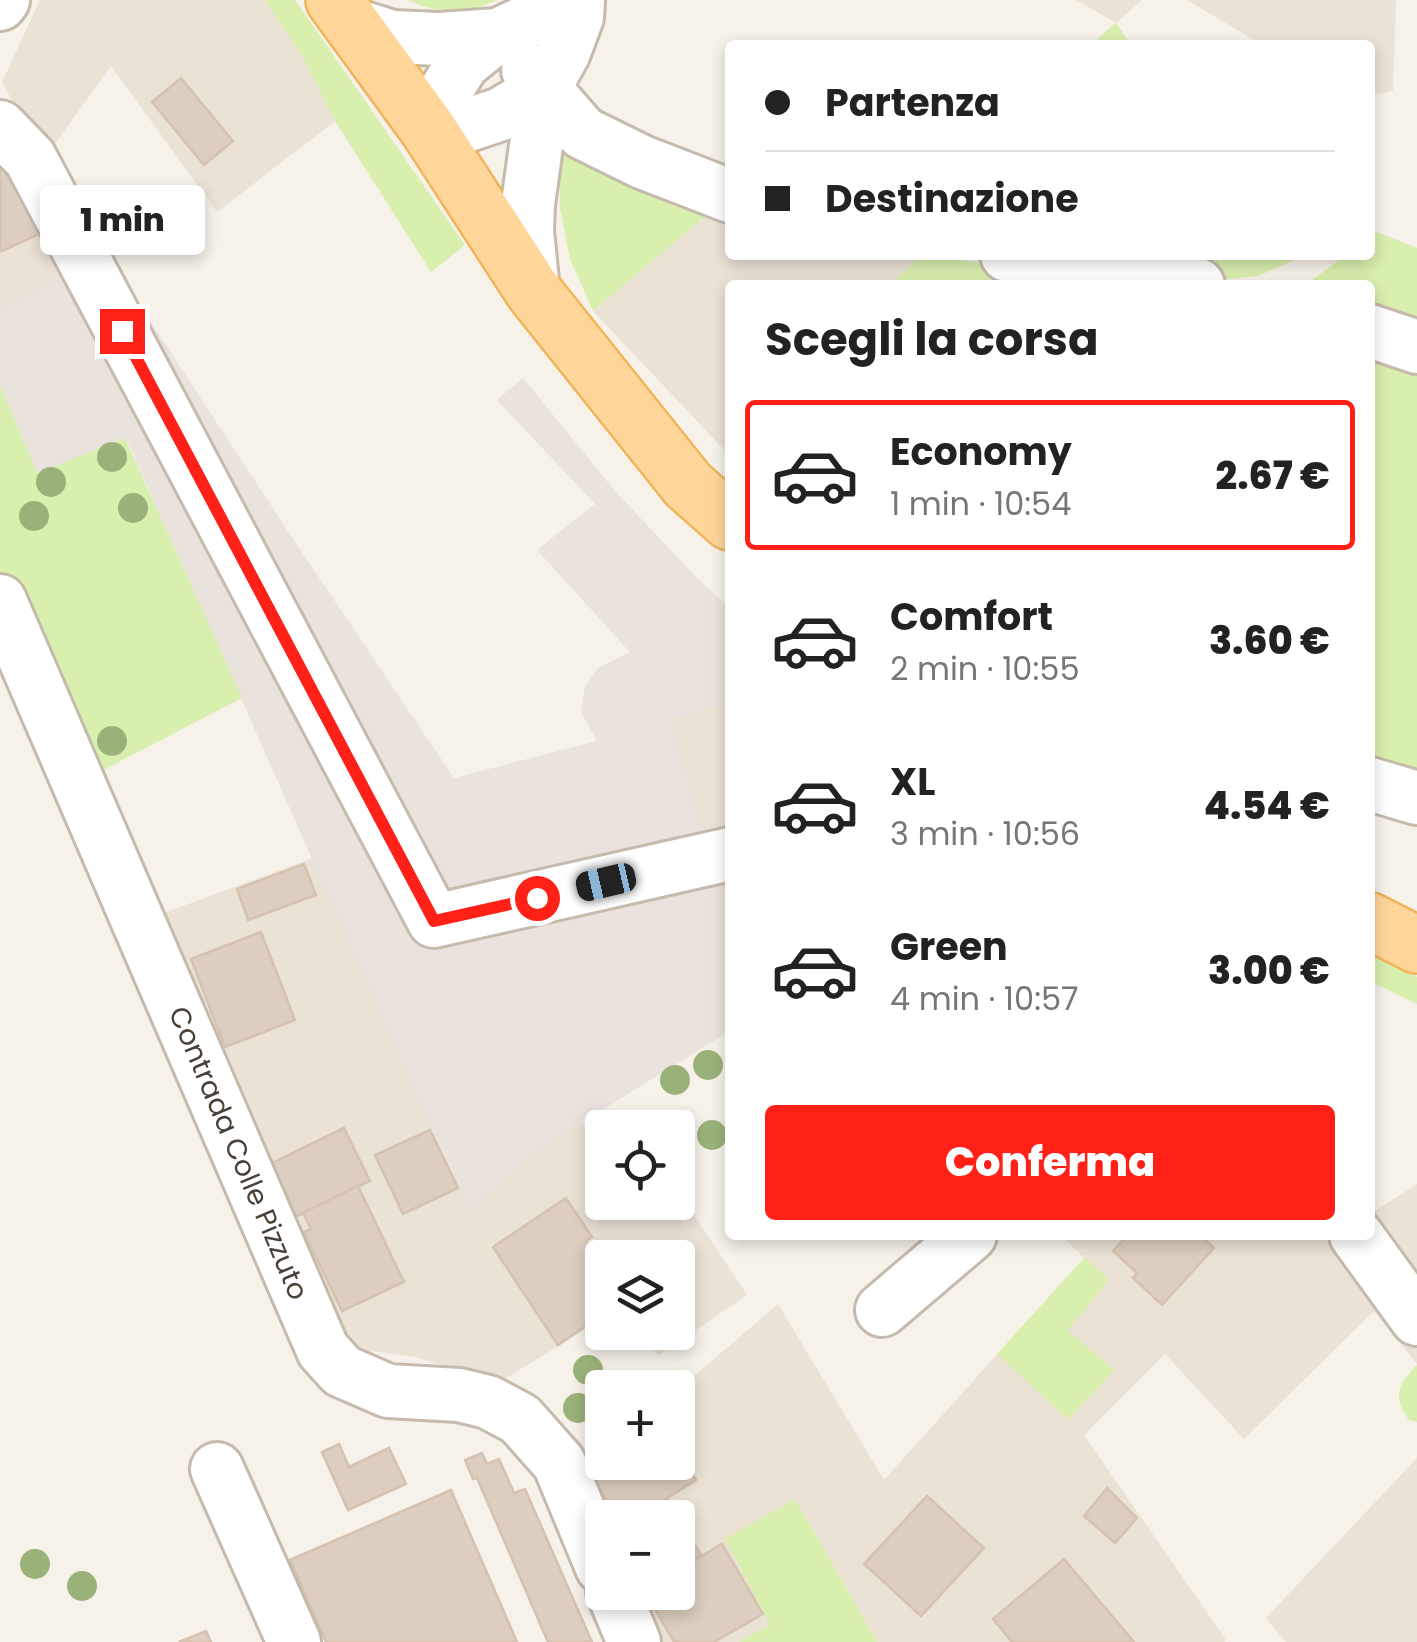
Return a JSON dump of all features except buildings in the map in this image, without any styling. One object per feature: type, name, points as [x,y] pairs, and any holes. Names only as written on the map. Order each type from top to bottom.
[{"type":"main road","points":[[344,12],[428,129],[533,291],[688,485],[725,518]]},
{"type":"main road","points":[[1375,924],[1417,945]]},
{"type":"street","points":[[544,88],[501,114],[462,127],[428,129],[442,95],[463,63],[498,36],[528,21],[550,0]]},
{"type":"street","points":[[533,291],[528,204],[544,88],[564,52],[577,17],[578,0]]},
{"type":"street","points":[[344,12],[392,37],[498,36]]},
{"type":"street","points":[[498,36],[583,134],[725,194]]},
{"type":"street","points":[[0,128],[30,158],[434,921],[725,855]]},
{"type":"street","points":[[1039,260],[1166,280]]},
{"type":"street","points":[[1375,333],[1417,347]]},
{"type":"street","name":"Contrada Colle Pizzuto","points":[[0,601],[323,1350],[342,1371],[388,1391],[459,1395],[488,1402],[520,1419],[560,1463],[585,1525]]},
{"type":"street","points":[[1375,785],[1417,798]]},
{"type":"street","points":[[882,1310],[964,1240]]},
{"type":"street","points":[[1360,1240],[1417,1319]]},
{"type":"street","points":[[218,1469],[294,1642]]},
{"type":"street","points":[[621,1610],[634,1642]]},
{"type":"shaded area","points":[[40,0],[265,0],[302,55],[335,121],[217,212],[111,66],[44,159],[2,82]]},
{"type":"shaded area","points":[[1076,0],[1142,0],[1116,23]]},
{"type":"shaded area","points":[[1187,0],[1396,0],[1393,91],[1375,93],[1375,40],[1254,40]]},
{"type":"shaded area","points":[[0,152],[72,274],[0,312]]},
{"type":"shaded area","points":[[44,159],[454,778],[597,741],[581,712],[585,687],[598,668],[630,652],[537,550],[595,504],[497,400],[523,378],[615,491],[725,603],[725,703],[671,719],[711,874],[725,897],[725,1034],[602,1110],[585,1110],[585,1120],[537,1150],[471,1209],[408,1076],[126,438],[37,473],[0,385],[0,312],[72,274]]},
{"type":"shaded area","points":[[720,204],[725,206],[725,260],[916,260],[896,280],[725,280],[725,451],[593,311]]},
{"type":"shaded area","points":[[725,703],[725,897],[711,874],[671,719]]},
{"type":"shaded area","points":[[313,858],[471,1209],[537,1150],[582,1122],[585,1220],[695,1220],[695,1217],[747,1295],[695,1331],[695,1240],[585,1240],[585,1329],[503,1380],[575,1458],[585,1451],[585,1480],[695,1480],[695,1375],[778,1304],[884,1480],[1084,1258],[1066,1240],[1337,1240],[1417,1347],[1417,1364],[1374,1311],[1244,1439],[1165,1354],[1084,1435],[1224,1642],[877,1642],[795,1499],[770,1624],[739,1642],[646,1642],[633,1610],[695,1610],[695,1500],[588,1500],[500,1384],[416,1357],[361,1350],[324,1317],[145,920]]},
{"type":"shaded area","points":[[1417,1184],[1417,1307],[1373,1240],[1375,1211]]},
{"type":"shaded area","points":[[1417,1458],[1417,1642],[1286,1642],[1266,1618]]},
{"type":"green space","points":[[265,0],[295,0],[465,245],[431,272],[335,121],[302,55]]},
{"type":"green space","points":[[408,0],[497,0],[452,10]]},
{"type":"green space","points":[[1116,23],[1128,40],[1096,40]]},
{"type":"green space","points":[[572,133],[720,204],[593,311],[570,259],[560,208],[559,163]]},
{"type":"green space","points":[[1375,233],[1417,248],[1417,330],[1375,317],[1375,280],[1312,280],[1339,260],[1375,260]]},
{"type":"green space","points":[[916,260],[960,260],[1086,280],[896,280]]},
{"type":"green space","points":[[1096,260],[1294,260],[1258,276],[1218,280]]},
{"type":"green space","points":[[1375,345],[1417,359],[1417,787],[1375,776]]},
{"type":"green space","points":[[0,385],[37,473],[125,438],[242,698],[86,779],[0,578]]},
{"type":"green space","points":[[1375,956],[1417,977],[1417,1004],[1375,983]]},
{"type":"green space","points":[[1085,1257],[1109,1280],[1067,1331],[1115,1370],[1068,1419],[997,1354]]},
{"type":"green space","points":[[1417,1365],[1417,1422],[1409,1420],[1399,1398],[1405,1378]]},
{"type":"green space","points":[[795,1499],[877,1642],[739,1642],[770,1624],[725,1539]]},
{"type":"route","points":[[122,331],[434,921],[537,898]]}]
